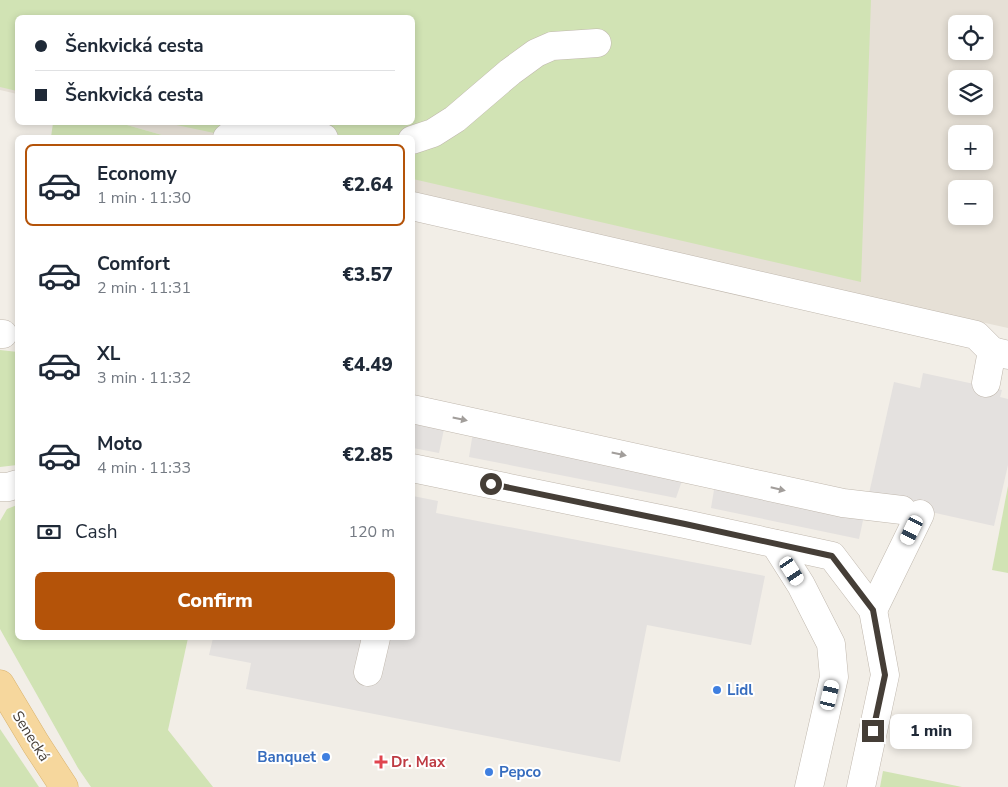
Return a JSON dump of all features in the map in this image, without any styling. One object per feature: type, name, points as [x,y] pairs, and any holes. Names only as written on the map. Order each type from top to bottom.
[{"type":"main road","name":"Senecká","points":[[0,684],[64,787]]},
{"type":"lane","points":[[415,139],[433,133],[455,119],[510,72],[536,53],[552,46],[597,43]]},
{"type":"lane","points":[[231,135],[248,127],[307,135]]},
{"type":"lane","points":[[415,207],[976,335],[1000,353],[986,382]]},
{"type":"lane","points":[[415,410],[843,503],[911,512],[873,610]]},
{"type":"lane","points":[[415,469],[832,556],[873,610],[885,675],[861,787]]},
{"type":"lane","points":[[775,544],[801,585],[831,644],[834,677],[809,787]]},
{"type":"lane","points":[[368,672],[376,640]]},
{"type":"shaded area","points":[[0,0],[1008,0],[1008,328],[415,196],[415,135],[162,135],[127,125],[415,125],[415,15],[15,15],[15,94],[0,90]]},
{"type":"shaded area","points":[[923,373],[1002,390],[1000,397],[1008,399],[1008,465],[994,526],[868,498],[894,382],[920,388]]},
{"type":"shaded area","points":[[415,424],[444,429],[439,453],[415,448]]},
{"type":"shaded area","points":[[473,432],[684,475],[676,498],[469,457]]},
{"type":"shaded area","points":[[715,484],[865,511],[859,539],[711,508]]},
{"type":"shaded area","points":[[415,496],[438,501],[436,513],[765,576],[751,645],[647,625],[620,762],[246,689],[251,663],[209,655],[213,640],[415,640]]},
{"type":"green space","points":[[0,0],[871,0],[861,282],[415,179],[415,135],[224,135],[176,125],[415,125],[415,15],[15,15],[15,91],[0,87]]},
{"type":"green space","points":[[53,125],[127,125],[162,135],[51,135]]},
{"type":"green space","points":[[0,350],[15,352],[15,465],[0,467]]},
{"type":"green space","points":[[1008,486],[1008,573],[992,570]]},
{"type":"green space","points":[[15,506],[15,640],[188,640],[168,730],[213,787],[91,787],[78,768],[0,629],[0,521],[7,509]]},
{"type":"green space","points":[[0,729],[39,787],[0,787]]},
{"type":"green space","points":[[883,771],[962,787],[880,787]]},
{"type":"place","name":"Lidl","points":[[717,690]]},
{"type":"place","name":"Banquet","points":[[326,757]]},
{"type":"place","name":"Dr. Max","points":[[381,762]]},
{"type":"place","name":"Pepco","points":[[489,772]]},
{"type":"route","points":[[491,484],[832,556],[873,610],[885,675],[873,731]]}]
